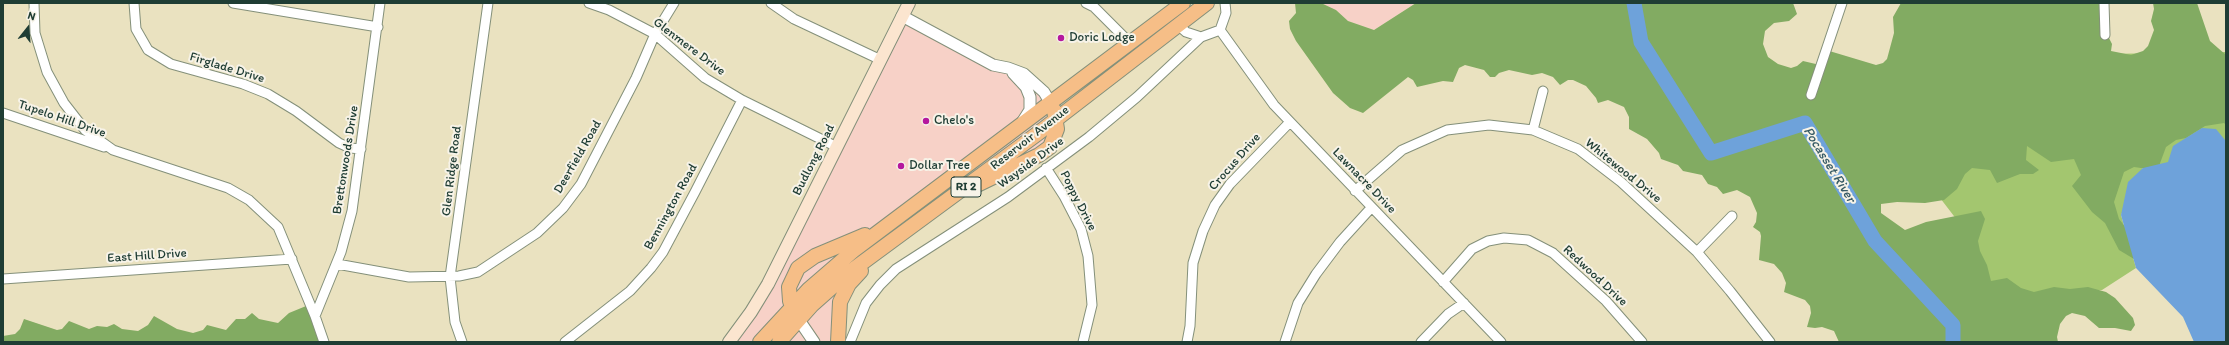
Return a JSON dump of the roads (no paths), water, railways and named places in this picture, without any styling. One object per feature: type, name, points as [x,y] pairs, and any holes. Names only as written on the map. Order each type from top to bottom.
[{"type":"main road","name":"Budlong Road","points":[[729,342],[741,327],[768,284],[909,3]]},
{"type":"main road","name":"Reservoir Avenue","points":[[792,307],[836,265],[886,226],[1023,121],[1183,3]]},
{"type":"main road","name":"Reservoir Avenue","points":[[1056,117],[1207,3]]},
{"type":"main road","points":[[1050,102],[1056,117]]},
{"type":"main road","name":"RI 2","points":[[779,342],[837,282],[955,195],[1019,165],[1050,147],[1057,129],[1056,117]]},
{"type":"main road","points":[[799,320],[792,307],[789,294],[790,282],[803,264],[823,252],[886,226]]},
{"type":"main road","points":[[838,342],[840,302],[849,284],[874,256]]},
{"type":"main road","name":"RI 2","points":[[760,342],[792,307]]},
{"type":"street","points":[[34,3],[35,33],[47,72],[64,103],[85,130],[113,150]]},
{"type":"street","name":"Firglade Drive","points":[[134,3],[136,29],[140,40],[153,54],[186,69],[243,84],[268,94],[296,111],[339,143],[350,148],[361,149]]},
{"type":"street","points":[[233,3],[378,27]]},
{"type":"street","name":"Brettonwoods Drive","points":[[315,316],[337,264],[352,211],[378,27],[380,3]]},
{"type":"street","name":"Glen Ridge Road","points":[[462,342],[455,322],[450,277],[488,3]]},
{"type":"street","name":"Glenmere Drive","points":[[589,3],[609,10],[655,34],[705,78],[742,100],[837,146]]},
{"type":"street","name":"Deerfield Road","points":[[337,264],[409,277],[450,277],[478,272],[537,233],[563,208],[581,184],[636,78],[655,34],[674,3]]},
{"type":"street","points":[[771,3],[794,19],[880,60]]},
{"type":"street","points":[[1086,3],[1094,8],[1130,43]]},
{"type":"street","points":[[1178,25],[1186,32],[1201,37],[1220,30],[1226,13],[1225,3]]},
{"type":"street","points":[[2104,3],[2105,35]]},
{"type":"street","points":[[1811,95],[1840,4]]},
{"type":"street","points":[[902,16],[993,65],[1008,68],[1030,79],[1044,92],[1050,102]]},
{"type":"street","name":"Lawnacre Drive","points":[[1220,30],[1274,105],[1501,342]]},
{"type":"street","name":"Wayside Drive","points":[[850,342],[866,303],[880,284],[896,269],[1008,197],[1089,137],[1137,97],[1201,37]]},
{"type":"street","points":[[1008,68],[1029,92],[1031,106],[1023,121]]},
{"type":"street","points":[[1533,130],[1543,91]]},
{"type":"street","name":"Bennington Road","points":[[565,342],[630,291],[663,252],[742,100]]},
{"type":"street","name":"Tupelo Hill Drive","points":[[3,113],[228,188],[249,200],[278,228],[292,259],[324,342]]},
{"type":"street","name":"Crocus Drive","points":[[1188,342],[1194,264],[1202,231],[1215,205],[1230,184],[1290,122]]},
{"type":"street","name":"Whitewood Drive","points":[[1355,191],[1402,150],[1447,130],[1489,125],[1533,130],[1578,149],[1621,182],[1697,252],[1770,342]]},
{"type":"street","name":"Poppy Drive","points":[[1046,168],[1064,196],[1081,229],[1088,256],[1092,304],[1083,342]]},
{"type":"street","points":[[1285,342],[1298,303],[1316,274],[1340,242],[1371,208]]},
{"type":"street","points":[[1697,252],[1732,216]]},
{"type":"street","name":"Redwood Drive","points":[[1443,282],[1472,249],[1488,241],[1504,238],[1528,240],[1553,253],[1606,301],[1642,342]]},
{"type":"street","name":"East Hill Drive","points":[[3,279],[292,259]]},
{"type":"street","points":[[1421,342],[1448,314],[1464,303]]},
{"type":"street","points":[[799,320],[814,342]]},
{"type":"water","points":[[2202,128],[2216,129],[2225,140],[2226,342],[2194,342],[2183,317],[2136,268],[2121,215],[2128,182],[2143,168],[2168,162],[2173,146]]},
{"type":"waterway","name":"Pocasset River","points":[[1634,3],[1641,42],[1711,153],[1805,123],[1875,241],[1953,325],[1953,342]]},
{"type":"place","name":"Doric Lodge","points":[[1061,38]]},
{"type":"place","name":"Chelo's","points":[[926,121]]},
{"type":"place","name":"Dollar Tree","points":[[901,166]]}]
